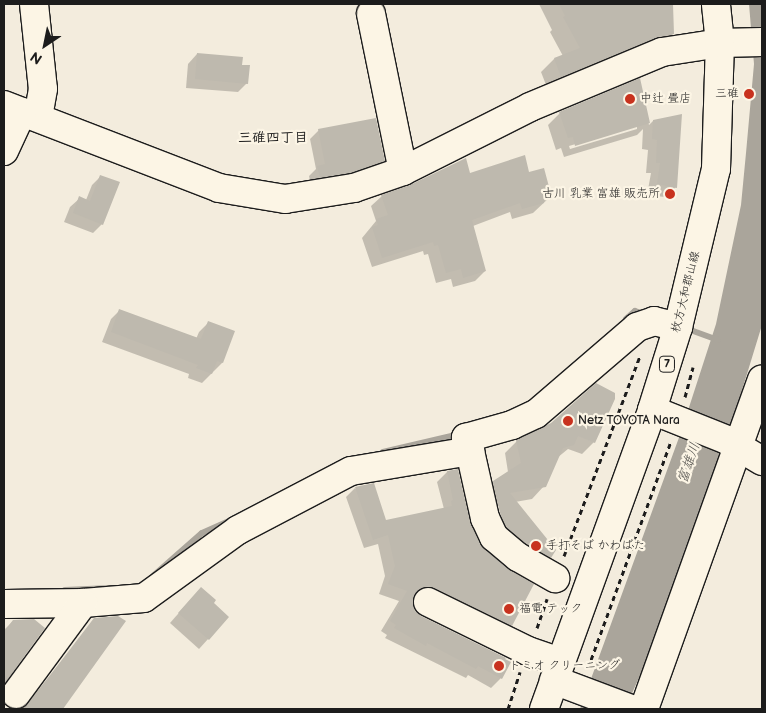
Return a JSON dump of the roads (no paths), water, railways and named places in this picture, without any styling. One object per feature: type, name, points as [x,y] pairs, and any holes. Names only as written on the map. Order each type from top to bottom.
[{"type":"street","points":[[4,151],[21,111],[43,89],[34,4]]},
{"type":"street","name":"枚方大和郡山線","points":[[544,709],[652,410],[666,324],[716,169],[720,44],[716,4]]},
{"type":"street","points":[[371,14],[403,171]]},
{"type":"street","points":[[21,111],[219,188],[285,199],[354,188],[403,171],[530,107],[662,52],[720,44],[756,42]]},
{"type":"street","points":[[555,578],[518,557],[494,537],[485,518],[466,438],[512,425],[536,414],[636,327],[666,324]]},
{"type":"street","points":[[428,602],[528,651],[580,688],[634,709],[732,443],[762,379]]},
{"type":"street","points":[[652,410],[732,443],[762,461]]},
{"type":"street","points":[[4,604],[83,603],[144,598],[238,530],[351,471],[470,451]]},
{"type":"street","points":[[17,695],[83,603]]},
{"type":"water","name":"富雄川","points":[[749,4],[762,4],[762,325],[731,426],[667,615],[625,709],[580,709],[681,432],[716,324],[741,205],[754,64]]},
{"type":"waterway","points":[[626,319],[635,311],[645,314]]},
{"type":"waterway","points":[[685,328],[718,340]]},
{"type":"waterway","points":[[383,452],[459,434]]},
{"type":"waterway","points":[[153,576],[202,533],[231,520]]},
{"type":"waterway","points":[[65,590],[110,588]]},
{"type":"place","name":"三碓","points":[[749,94]]},
{"type":"place","name":"中辻 畳店","points":[[630,99]]},
{"type":"place","name":"古川 乳業 富雄 販売所","points":[[670,194]]},
{"type":"place","name":"Netz TOYOTA Nara","points":[[568,421]]},
{"type":"place","name":"手打そば かわばた","points":[[536,546]]},
{"type":"place","name":"福電 テック","points":[[509,609]]},
{"type":"place","name":"トミオ クリーニング","points":[[499,666]]},
{"type":"district","name":"三碓四丁目","points":[[273,138]]}]
